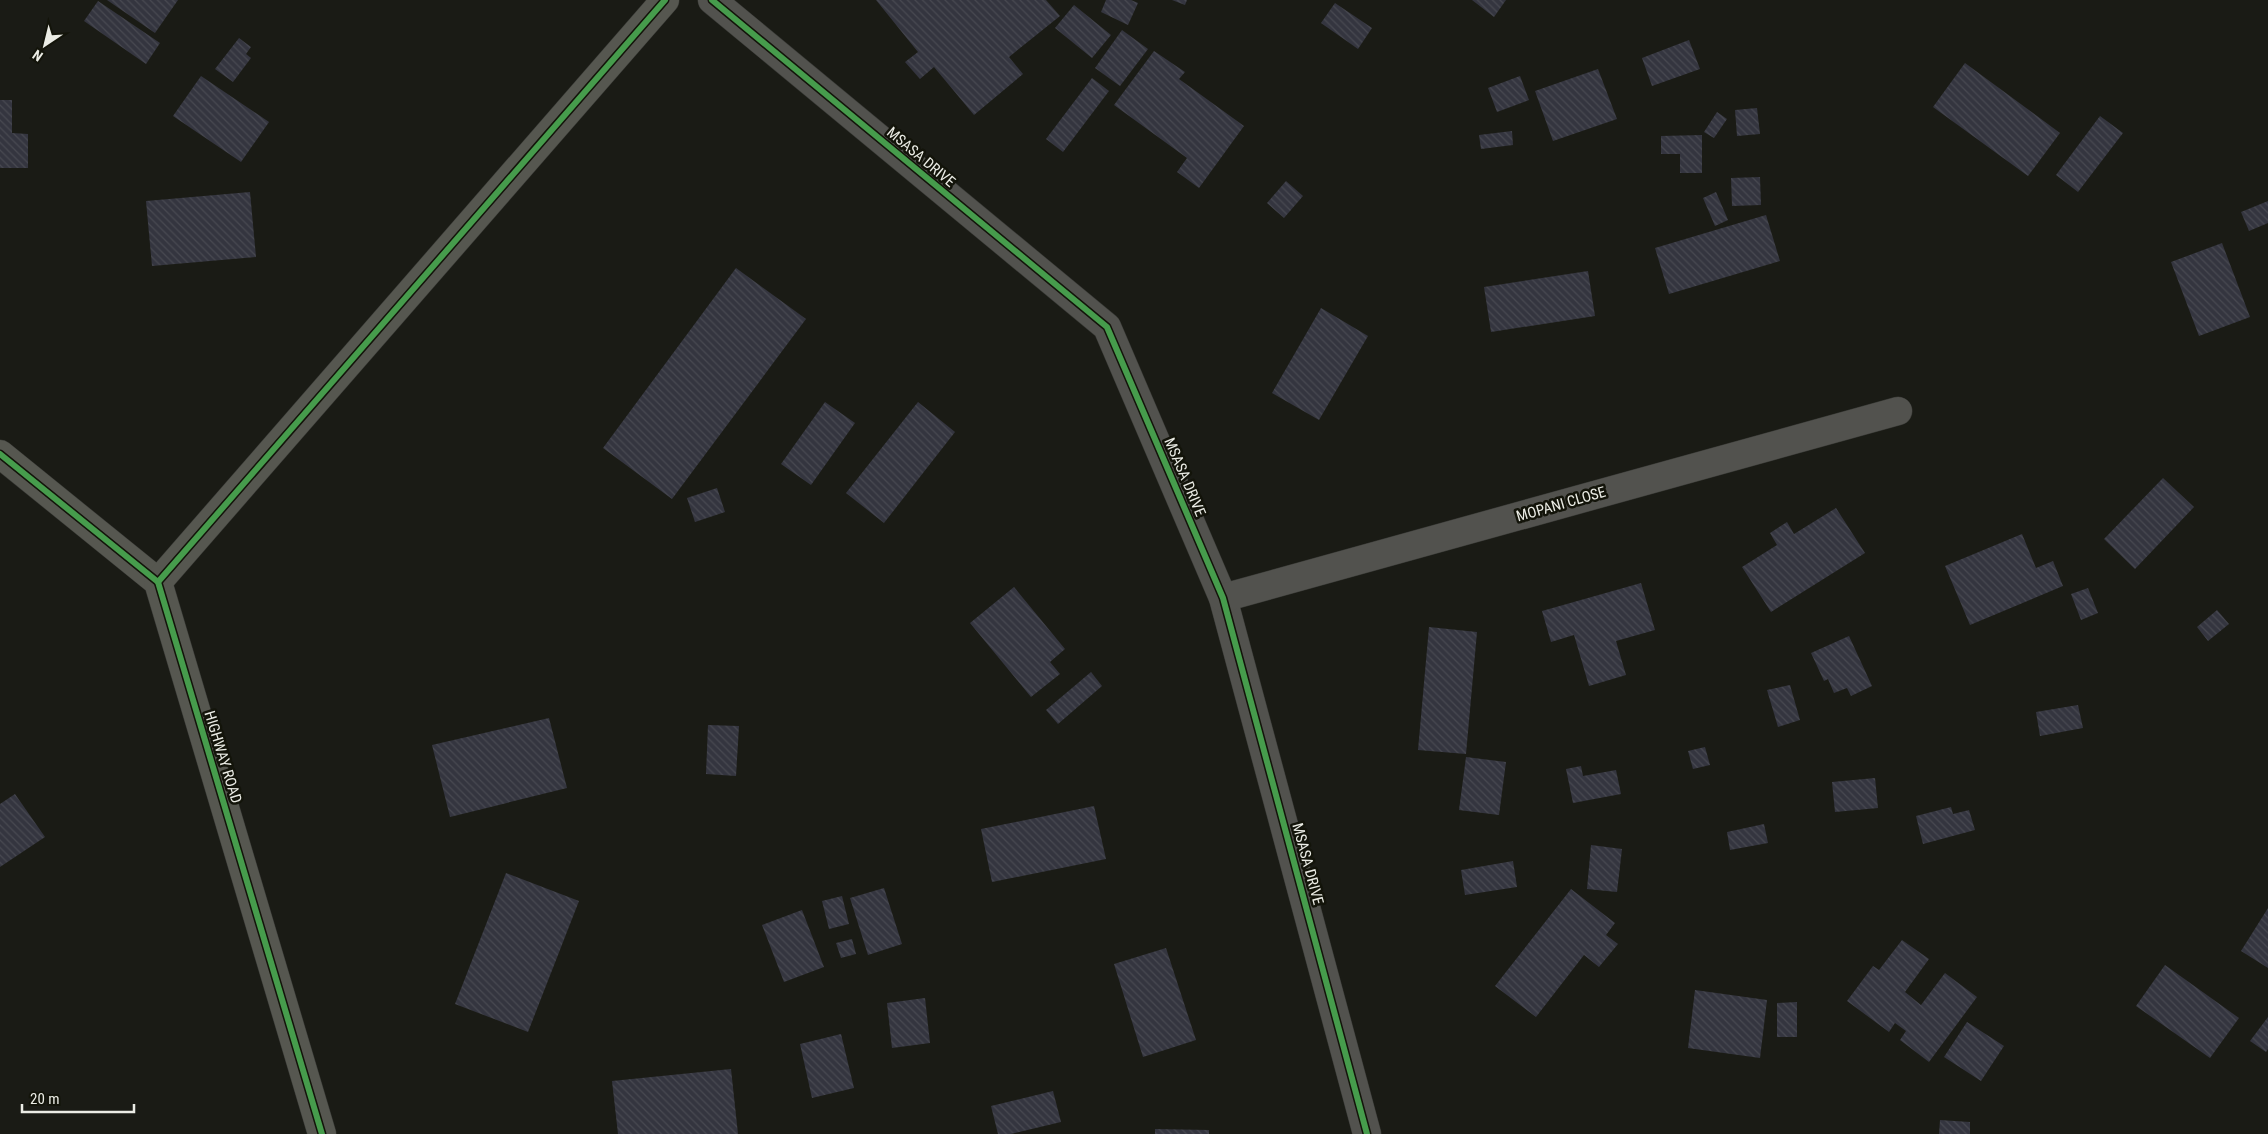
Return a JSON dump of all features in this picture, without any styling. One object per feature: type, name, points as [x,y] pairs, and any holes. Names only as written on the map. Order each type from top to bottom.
[{"type":"street","points":[[0,454],[158,582],[664,0]]},
{"type":"street","name":"MSASA DRIVE","points":[[712,0],[1107,327],[1223,598],[1367,1134]]},
{"type":"street","name":"MOPANI CLOSE","points":[[1223,598],[1898,411]]},
{"type":"street","name":"HIGHWAY ROAD","points":[[158,582],[322,1134]]},
{"type":"building","points":[[107,0],[178,0],[155,33]]},
{"type":"building","points":[[876,0],[1046,0],[1060,16],[1009,57],[1023,74],[974,115],[934,67],[920,79],[905,62],[918,52]]},
{"type":"building","points":[[1106,0],[1131,0],[1138,3],[1128,25],[1101,12]]},
{"type":"building","points":[[1172,0],[1187,0],[1185,5]]},
{"type":"building","points":[[1472,0],[1506,0],[1494,17]]},
{"type":"building","points":[[98,1],[160,43],[146,64],[84,21]]},
{"type":"building","points":[[1335,3],[1372,28],[1358,49],[1321,23]]},
{"type":"building","points":[[1074,5],[1111,35],[1092,58],[1055,28]]},
{"type":"building","points":[[1122,30],[1148,49],[1120,86],[1095,68]]},
{"type":"building","points":[[239,38],[251,47],[246,54],[251,58],[233,82],[215,69]]},
{"type":"building","points":[[1689,40],[1700,69],[1652,86],[1642,58]]},
{"type":"building","points":[[1154,51],[1185,72],[1179,79],[1244,126],[1199,188],[1177,172],[1187,158],[1114,105]]},
{"type":"building","points":[[1965,63],[2060,133],[2028,176],[1933,107]]},
{"type":"building","points":[[1598,69],[1617,119],[1553,141],[1535,91]]},
{"type":"building","points":[[201,76],[269,122],[241,162],[173,116]]},
{"type":"building","points":[[1520,76],[1529,100],[1497,112],[1488,88]]},
{"type":"building","points":[[1092,78],[1109,91],[1063,152],[1046,139]]},
{"type":"building","points":[[0,100],[12,100],[12,133],[28,134],[28,168],[0,168]]},
{"type":"building","points":[[1757,108],[1760,134],[1737,136],[1735,110]]},
{"type":"building","points":[[1717,112],[1727,119],[1714,138],[1704,132]]},
{"type":"building","points":[[2100,116],[2123,133],[2078,192],[2056,175]]},
{"type":"building","points":[[1512,131],[1513,145],[1481,149],[1479,135]]},
{"type":"building","points":[[1702,135],[1702,173],[1680,173],[1680,154],[1661,154],[1661,136]]},
{"type":"building","points":[[1760,177],[1761,205],[1732,206],[1731,178]]},
{"type":"building","points":[[1286,181],[1303,196],[1284,218],[1267,203]]},
{"type":"building","points":[[250,192],[256,257],[152,266],[146,201]]},
{"type":"building","points":[[1716,192],[1728,220],[1715,226],[1703,198]]},
{"type":"building","points":[[2268,201],[2268,223],[2249,231],[2241,212]]},
{"type":"building","points":[[1766,215],[1780,261],[1669,294],[1655,248]]},
{"type":"building","points":[[2222,243],[2250,317],[2199,336],[2171,262]]},
{"type":"building","points":[[736,268],[806,319],[672,499],[603,448]]},
{"type":"building","points":[[1588,271],[1595,316],[1491,332],[1484,287]]},
{"type":"building","points":[[1321,308],[1368,336],[1319,420],[1272,393]]},
{"type":"building","points":[[825,402],[855,423],[811,485],[781,464]]},
{"type":"building","points":[[918,402],[955,432],[884,523],[846,493]]},
{"type":"building","points":[[2163,478],[2194,507],[2135,569],[2104,539]]},
{"type":"building","points":[[717,488],[725,512],[695,522],[687,498]]},
{"type":"building","points":[[1836,508],[1865,553],[1771,612],[1742,567],[1777,545],[1770,533],[1787,522],[1794,534]]},
{"type":"building","points":[[2022,534],[2036,568],[2053,561],[2063,586],[1970,625],[1945,566]]},
{"type":"building","points":[[1641,583],[1655,630],[1616,641],[1626,675],[1589,686],[1574,635],[1551,642],[1542,611]]},
{"type":"building","points":[[1014,587],[1065,649],[1050,662],[1060,674],[1031,697],[970,623]]},
{"type":"building","points":[[2088,588],[2098,613],[2081,620],[2071,594]]},
{"type":"building","points":[[2217,610],[2229,624],[2208,641],[2197,627]]},
{"type":"building","points":[[1429,627],[1477,632],[1466,754],[1418,750]]},
{"type":"building","points":[[1849,636],[1872,686],[1851,696],[1847,688],[1834,693],[1828,679],[1824,681],[1811,653]]},
{"type":"building","points":[[1091,672],[1102,686],[1058,724],[1046,710]]},
{"type":"building","points":[[1790,685],[1800,720],[1778,727],[1767,690]]},
{"type":"building","points":[[2078,705],[2083,728],[2040,736],[2036,712]]},
{"type":"building","points":[[549,718],[567,788],[450,817],[432,745]]},
{"type":"building","points":[[708,725],[739,726],[736,776],[706,774]]},
{"type":"building","points":[[1705,747],[1710,765],[1693,769],[1688,751]]},
{"type":"building","points":[[1466,757],[1506,762],[1499,815],[1459,810]]},
{"type":"building","points":[[1581,766],[1583,776],[1616,770],[1621,794],[1573,803],[1566,769]]},
{"type":"building","points":[[1875,778],[1878,808],[1835,812],[1832,782]]},
{"type":"building","points":[[15,794],[45,837],[0,867],[0,804]]},
{"type":"building","points":[[1094,806],[1106,859],[992,882],[981,829]]},
{"type":"building","points":[[1951,807],[1953,814],[1969,810],[1975,830],[1923,844],[1916,816]]},
{"type":"building","points":[[1764,824],[1768,843],[1730,850],[1727,832]]},
{"type":"building","points":[[1591,845],[1622,849],[1617,892],[1587,889]]},
{"type":"building","points":[[1513,861],[1517,887],[1465,895],[1461,870]]},
{"type":"building","points":[[506,873],[579,901],[528,1032],[455,1004]]},
{"type":"building","points":[[884,888],[902,944],[868,955],[850,898]]},
{"type":"building","points":[[1571,889],[1615,923],[1606,935],[1618,944],[1599,967],[1584,955],[1536,1017],[1495,986]]},
{"type":"building","points":[[842,896],[849,924],[829,929],[822,901]]},
{"type":"building","points":[[2268,908],[2268,968],[2241,951]]},
{"type":"building","points":[[802,910],[824,967],[784,982],[762,925]]},
{"type":"building","points":[[852,939],[856,954],[841,958],[836,943]]},
{"type":"building","points":[[1902,940],[1929,959],[1905,992],[1921,1005],[1945,973],[1977,997],[1929,1062],[1900,1040],[1906,1031],[1895,1023],[1889,1032],[1847,1001],[1873,966],[1879,970]]},
{"type":"building","points":[[1166,948],[1196,1040],[1143,1057],[1114,964]]},
{"type":"building","points":[[2165,965],[2239,1018],[2210,1058],[2136,1006]]},
{"type":"building","points":[[1695,990],[1767,1000],[1760,1058],[1688,1048]]},
{"type":"building","points":[[925,998],[930,1043],[892,1048],[887,1003]]},
{"type":"building","points":[[1797,1002],[1797,1037],[1777,1037],[1777,1003]]},
{"type":"building","points":[[2268,1017],[2268,1049],[2266,1052],[2250,1041]]},
{"type":"building","points":[[1967,1022],[2004,1046],[1981,1081],[1944,1057]]},
{"type":"building","points":[[841,1034],[854,1088],[812,1098],[800,1044]]},
{"type":"building","points":[[731,1069],[738,1134],[618,1134],[612,1081]]},
{"type":"building","points":[[1053,1091],[1061,1122],[1011,1134],[998,1134],[991,1106]]},
{"type":"building","points":[[1940,1120],[1970,1122],[1970,1134],[1939,1134]]},
{"type":"building","points":[[1155,1129],[1209,1130],[1209,1134],[1155,1134]]},
{"type":"cycle path","points":[[158,582],[665,0]]},
{"type":"cycle path","points":[[712,0],[1107,327],[1223,598],[1367,1134]]},
{"type":"cycle path","points":[[0,454],[158,582],[322,1134]]}]
